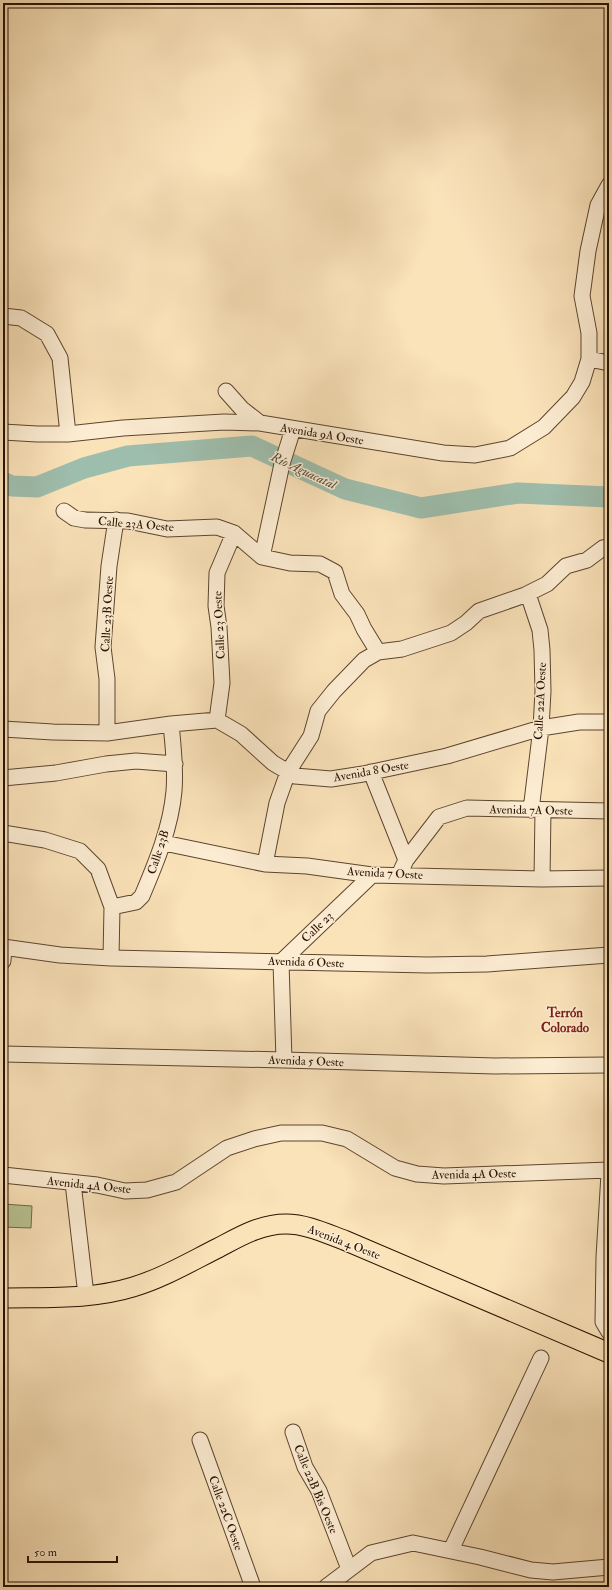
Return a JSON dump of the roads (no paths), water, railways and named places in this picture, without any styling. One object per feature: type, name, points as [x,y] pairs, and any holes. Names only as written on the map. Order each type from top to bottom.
[{"type":"main road","name":"Avenida 4 Oeste","points":[[3,1298],[86,1295],[120,1290],[146,1283],[251,1230],[278,1224],[295,1225],[314,1228],[344,1240],[609,1353]]},
{"type":"street","name":"Avenida 9A Oeste","points":[[6,432],[68,434],[123,428],[224,422],[260,423],[292,431],[443,453],[475,455],[510,448],[544,427],[573,397],[582,382],[589,359],[589,333],[582,296],[588,251],[598,205],[609,185]]},
{"type":"street","points":[[3,316],[21,318],[47,334],[60,358],[68,434]]},
{"type":"street","points":[[589,359],[609,363]]},
{"type":"street","points":[[226,390],[242,409],[260,423]]},
{"type":"street","points":[[262,557],[282,464],[292,431]]},
{"type":"street","name":"Calle 23A Oeste","points":[[64,511],[74,518],[85,520],[128,521],[167,529],[217,527],[234,533]]},
{"type":"street","name":"Calle 23B Oeste","points":[[107,733],[107,678],[103,646],[109,566],[116,520]]},
{"type":"street","points":[[234,533],[262,557],[290,563],[320,564],[335,572],[342,594],[357,614],[378,652]]},
{"type":"street","name":"Calle 23 Oeste","points":[[217,720],[222,683],[219,627],[216,606],[217,573],[234,533]]},
{"type":"street","points":[[265,864],[277,803],[288,772],[311,736],[318,711],[334,691],[364,660],[378,652],[402,649],[451,634],[479,611],[528,594],[548,584],[566,566],[587,560],[603,548],[609,546]]},
{"type":"street","name":"Calle 22A Oeste","points":[[528,594],[540,630],[542,650],[543,691],[537,810],[542,879]]},
{"type":"street","points":[[3,729],[107,733],[171,724],[217,720]]},
{"type":"street","name":"Avenida 8 Oeste","points":[[217,720],[241,734],[273,763],[295,776],[331,779],[447,756],[540,728],[579,722],[609,722]]},
{"type":"street","name":"Calle 23B","points":[[112,907],[136,902],[142,896],[164,843],[174,792],[175,764],[171,724]]},
{"type":"street","points":[[3,778],[56,773],[106,764],[136,761],[175,764]]},
{"type":"street","points":[[371,772],[406,860]]},
{"type":"street","name":"Avenida 7A Oeste","points":[[399,875],[406,860],[439,817],[453,812],[467,808],[609,811]]},
{"type":"street","points":[[3,833],[45,840],[80,851],[98,869],[112,907],[110,958]]},
{"type":"street","name":"Avenida 7 Oeste","points":[[164,843],[265,864],[307,866],[372,875],[542,879],[609,878]]},
{"type":"street","name":"Calle 23","points":[[281,962],[372,875]]},
{"type":"street","name":"Avenida 6 Oeste","points":[[3,952],[110,958],[428,965],[495,964],[609,955]]},
{"type":"street","points":[[281,962],[284,1060]]},
{"type":"street","name":"Avenida 5 Oeste","points":[[3,1054],[495,1066],[609,1065]]},
{"type":"street","name":"Avenida 4A Oeste","points":[[3,1175],[52,1182],[98,1185],[125,1191],[147,1190],[176,1182],[227,1148],[254,1139],[281,1133],[322,1133],[347,1139],[396,1168],[417,1174],[444,1176],[609,1170]]},
{"type":"street","points":[[606,1327],[604,1257],[609,1174]]},
{"type":"street","points":[[73,1183],[86,1295]]},
{"type":"street","points":[[451,1550],[541,1358]]},
{"type":"street","name":"Calle 22B Bis Oeste","points":[[293,1432],[304,1467],[319,1491],[349,1569]]},
{"type":"street","name":"Calle 22C Oeste","points":[[200,1440],[253,1587]]},
{"type":"street","points":[[326,1587],[371,1553],[413,1543],[451,1550],[531,1570],[553,1572],[609,1567]]},
{"type":"waterway","name":"Río Aguacatal","points":[[3,482],[12,486],[37,487],[84,468],[128,456],[252,446],[345,489],[421,508],[518,493],[609,497]]},
{"type":"district","name":"Terrón Colorado","points":[[565,1020]]}]
